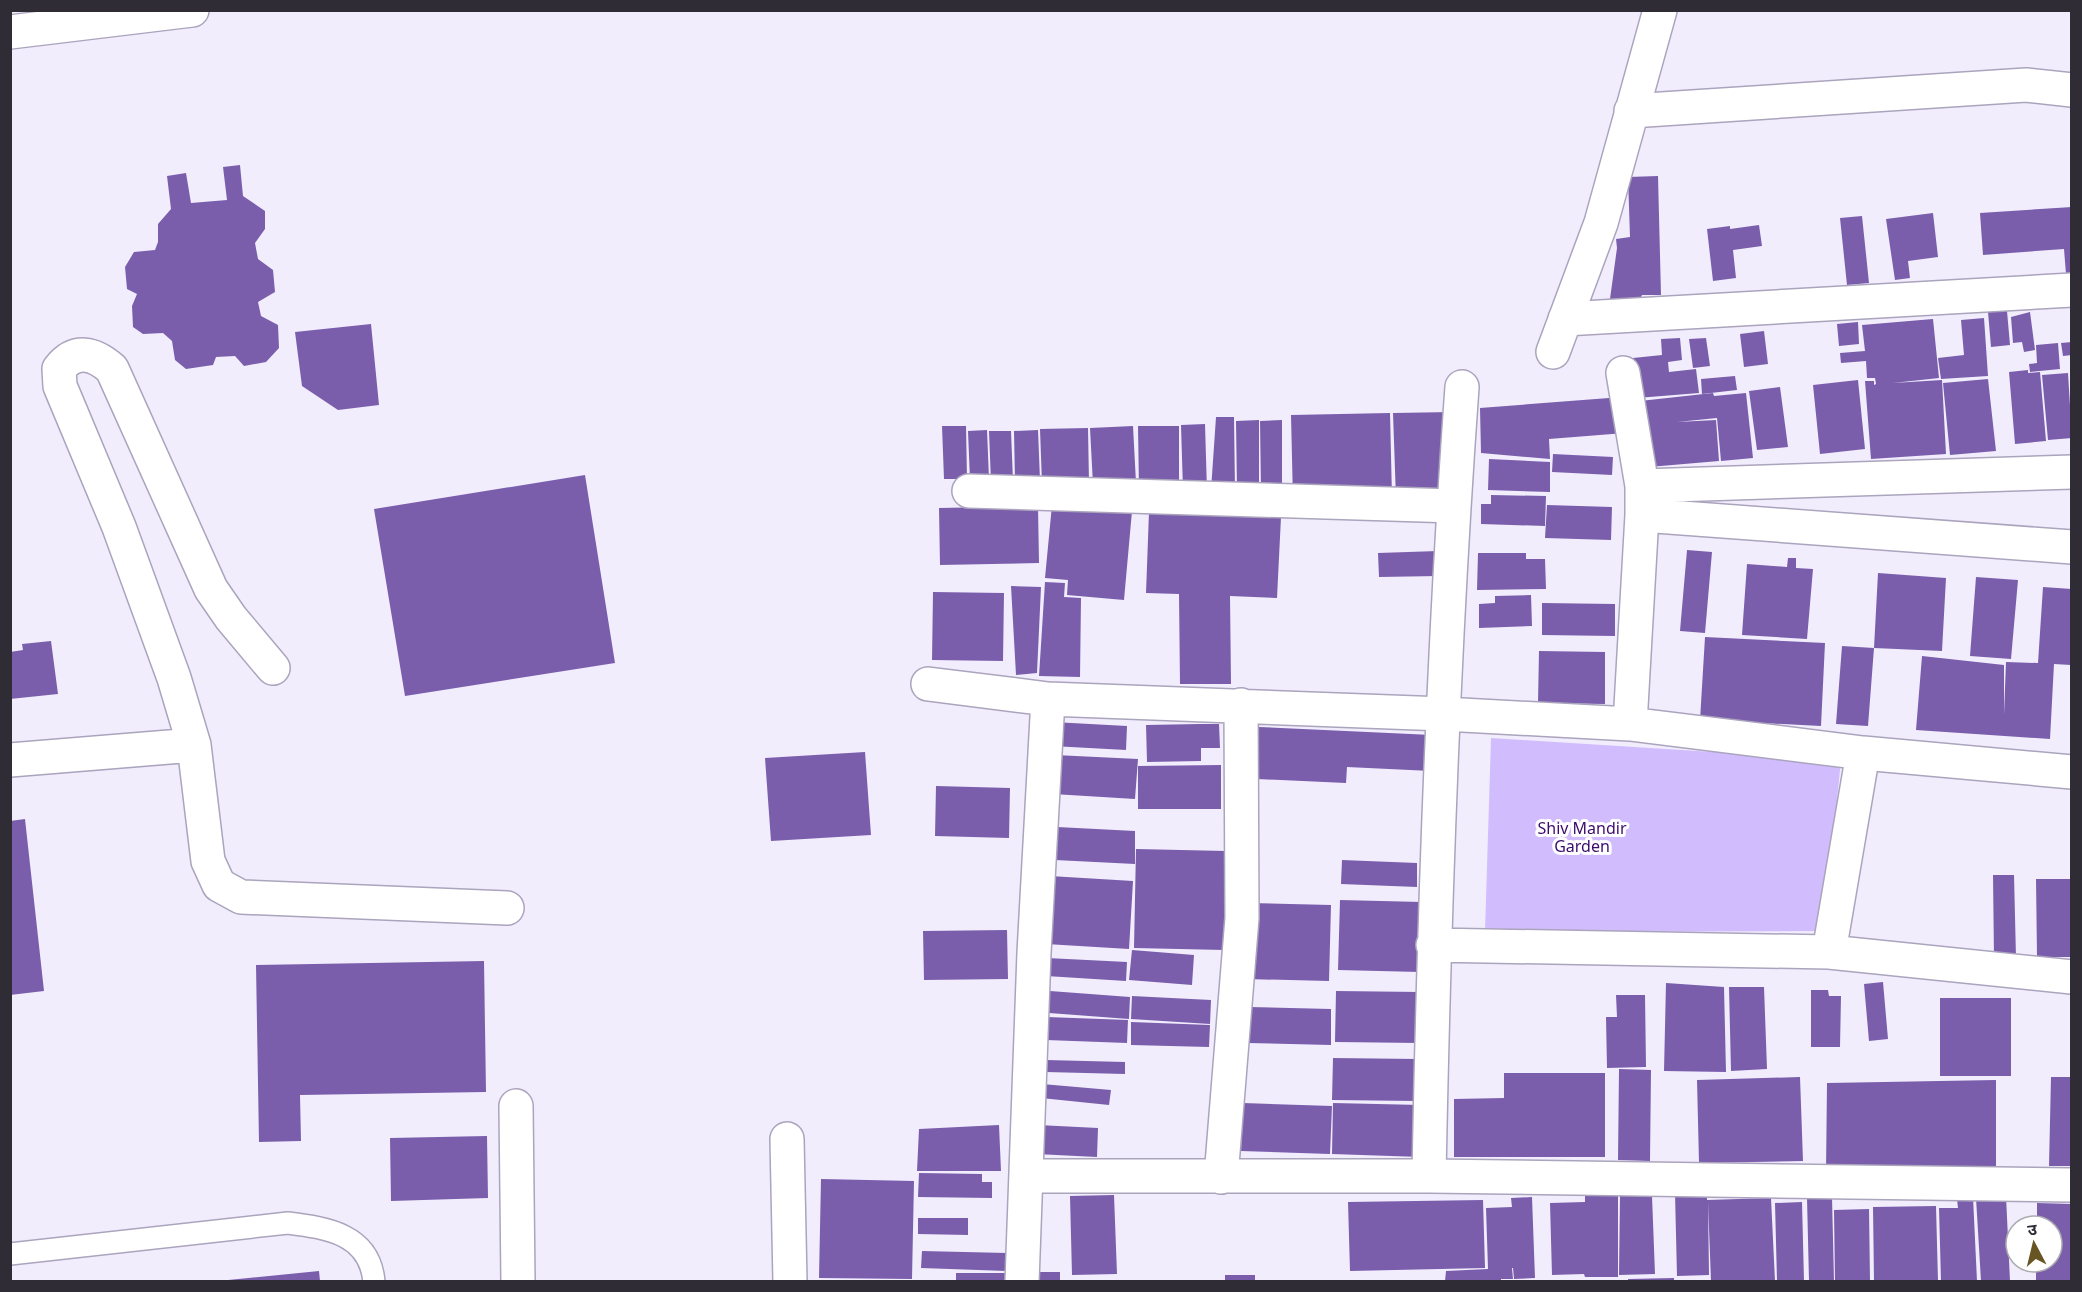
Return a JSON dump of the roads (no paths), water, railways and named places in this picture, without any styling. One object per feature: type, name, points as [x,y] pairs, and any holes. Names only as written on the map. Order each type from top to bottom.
[{"type":"street","points":[[1553,352],[1602,223],[1660,10]]},
{"type":"street","points":[[10,32],[178,11]]},
{"type":"street","points":[[1631,111],[2026,85],[2072,90]]},
{"type":"street","points":[[1566,319],[2072,290]]},
{"type":"street","points":[[273,668],[231,618],[211,589],[112,369],[100,358],[84,355],[66,359],[59,369],[60,386],[119,527],[174,678],[194,745],[208,861],[219,885],[241,897],[507,908]]},
{"type":"street","points":[[1623,373],[1642,501],[1630,724]]},
{"type":"street","points":[[1429,1176],[1433,945],[1462,387]]},
{"type":"street","points":[[1642,501],[2072,472]]},
{"type":"street","points":[[969,491],[1454,507]]},
{"type":"street","points":[[1642,501],[2072,548]]},
{"type":"street","points":[[928,684],[1048,699],[1241,705],[1630,724],[1863,753],[2072,772]]},
{"type":"street","points":[[1022,1281],[1034,953],[1048,699]]},
{"type":"street","points":[[1221,1177],[1242,918],[1241,705]]},
{"type":"street","points":[[10,760],[194,745]]},
{"type":"street","points":[[1829,952],[1863,753]]},
{"type":"street","points":[[1433,945],[1829,952],[2072,977]]},
{"type":"street","points":[[516,1106],[518,1281]]},
{"type":"street","points":[[787,1139],[790,1281]]},
{"type":"street","points":[[1026,1176],[1429,1176],[2072,1185]]},
{"type":"lane","points":[[10,1254],[288,1223],[345,1235],[364,1251],[374,1281]]},
{"type":"park label","name":"Shiv Mandir Garden","points":[[1582,837]]}]
